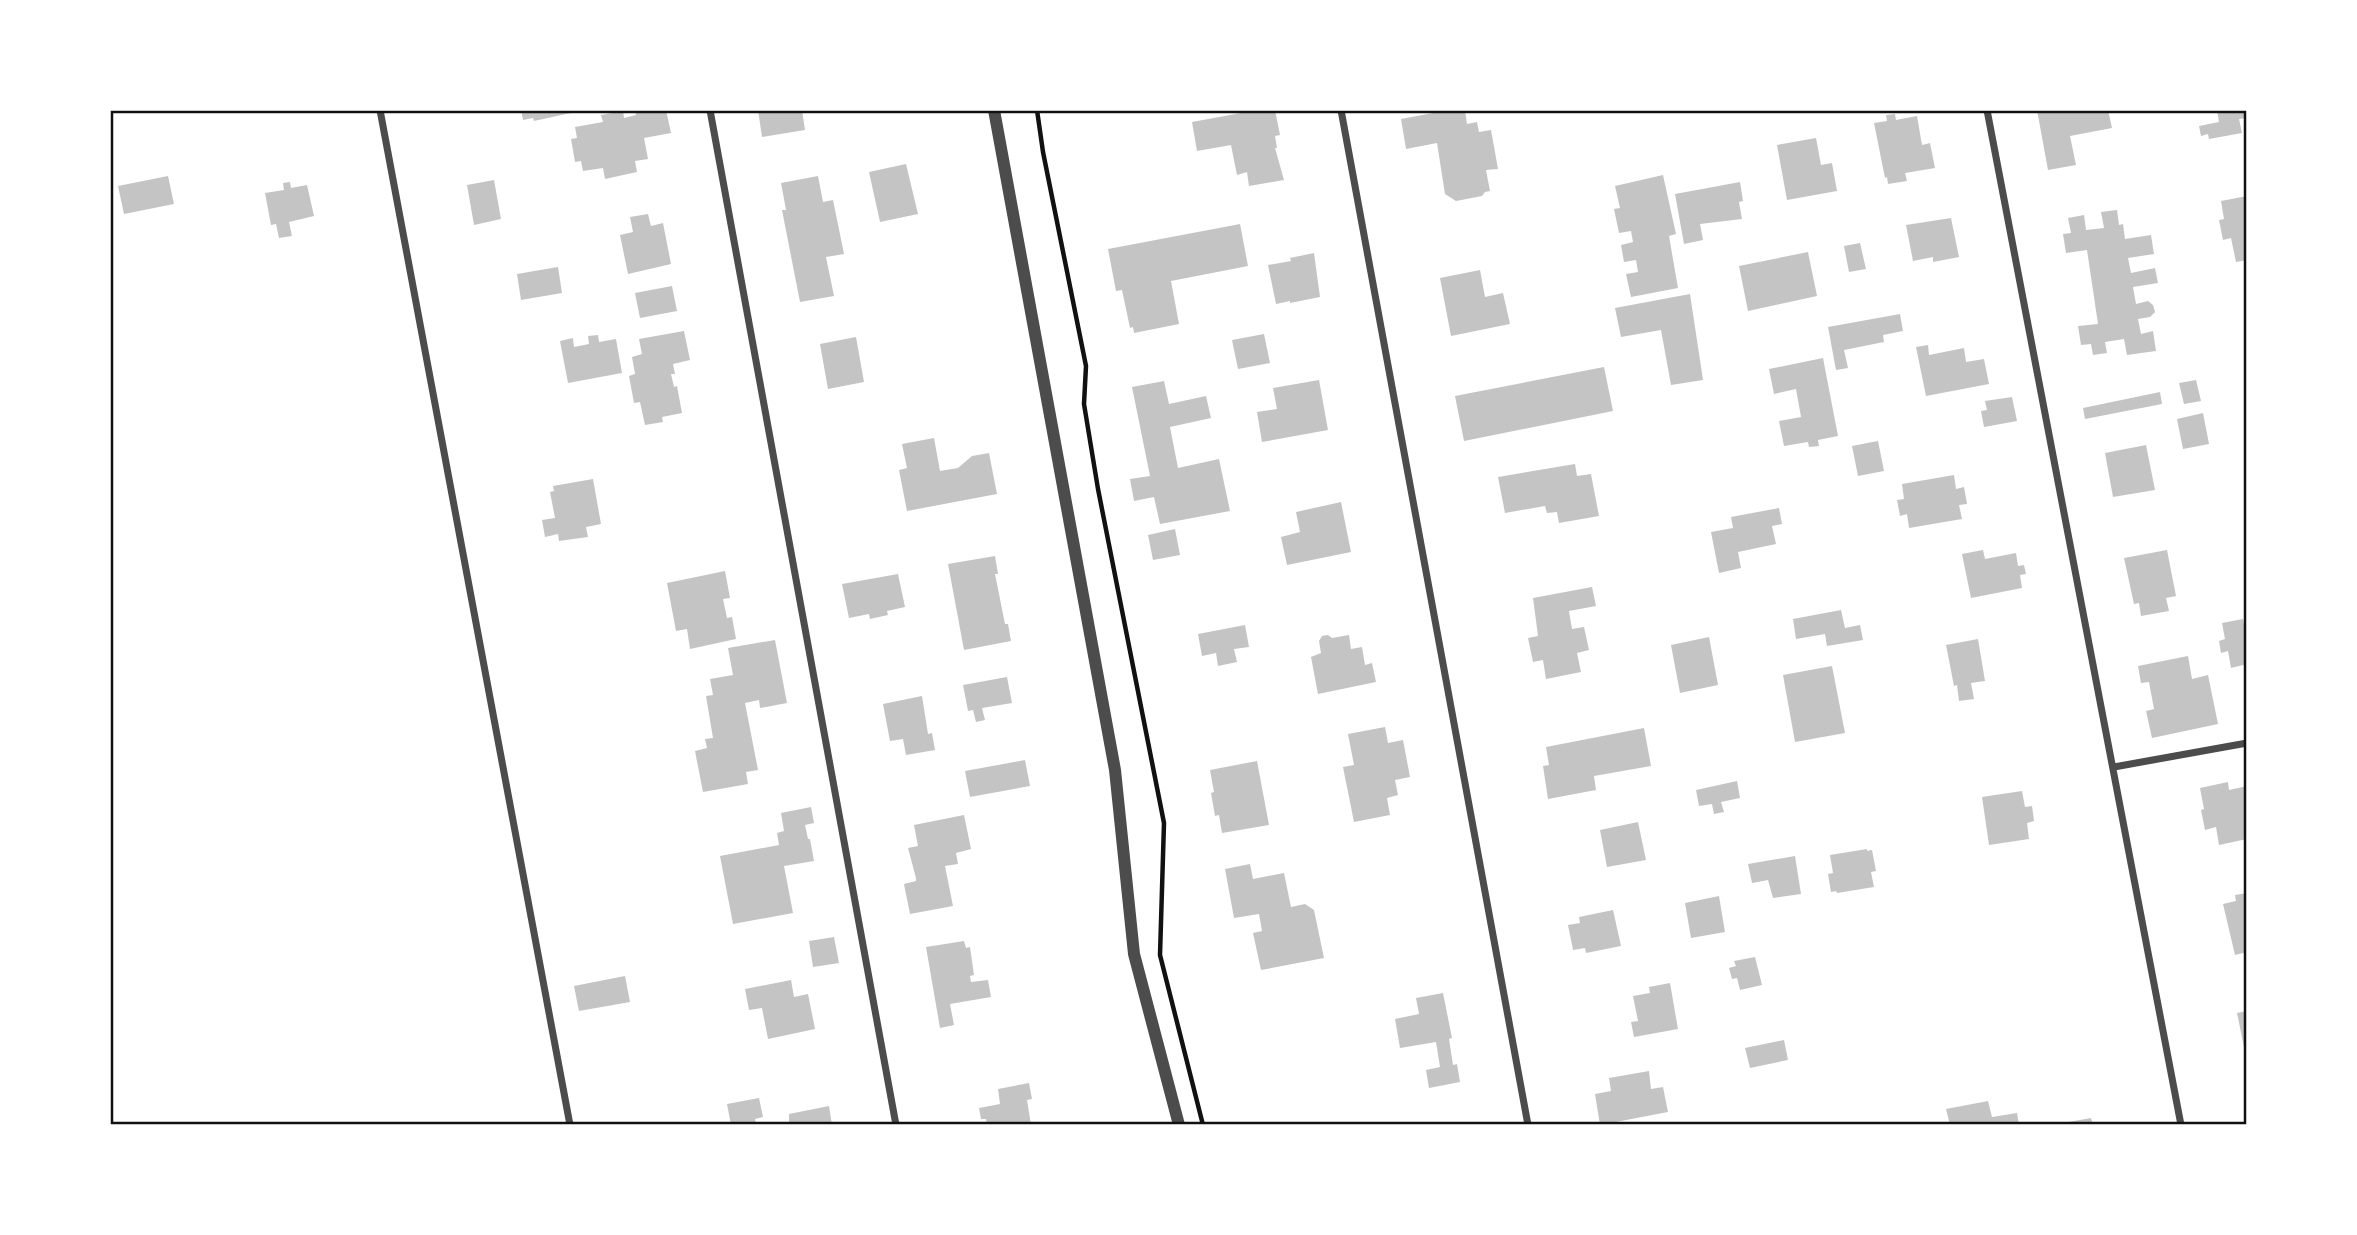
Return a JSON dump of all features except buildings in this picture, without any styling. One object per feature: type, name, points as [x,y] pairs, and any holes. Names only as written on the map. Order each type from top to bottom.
[{"type":"street","points":[[380,110],[570,1125]]},
{"type":"street","points":[[709,110],[897,1125]]},
{"type":"street","points":[[994,110],[1115,770],[1134,954],[1179,1125]]},
{"type":"street","points":[[1341,110],[1528,1125]]},
{"type":"street","points":[[1987,110],[2181,1125]]},
{"type":"street","points":[[2114,766],[2247,743]]},
{"type":"path","points":[[1037,110],[1086,366],[1084,404],[1097,489],[1164,823],[1160,955],[1203,1125]]}]
